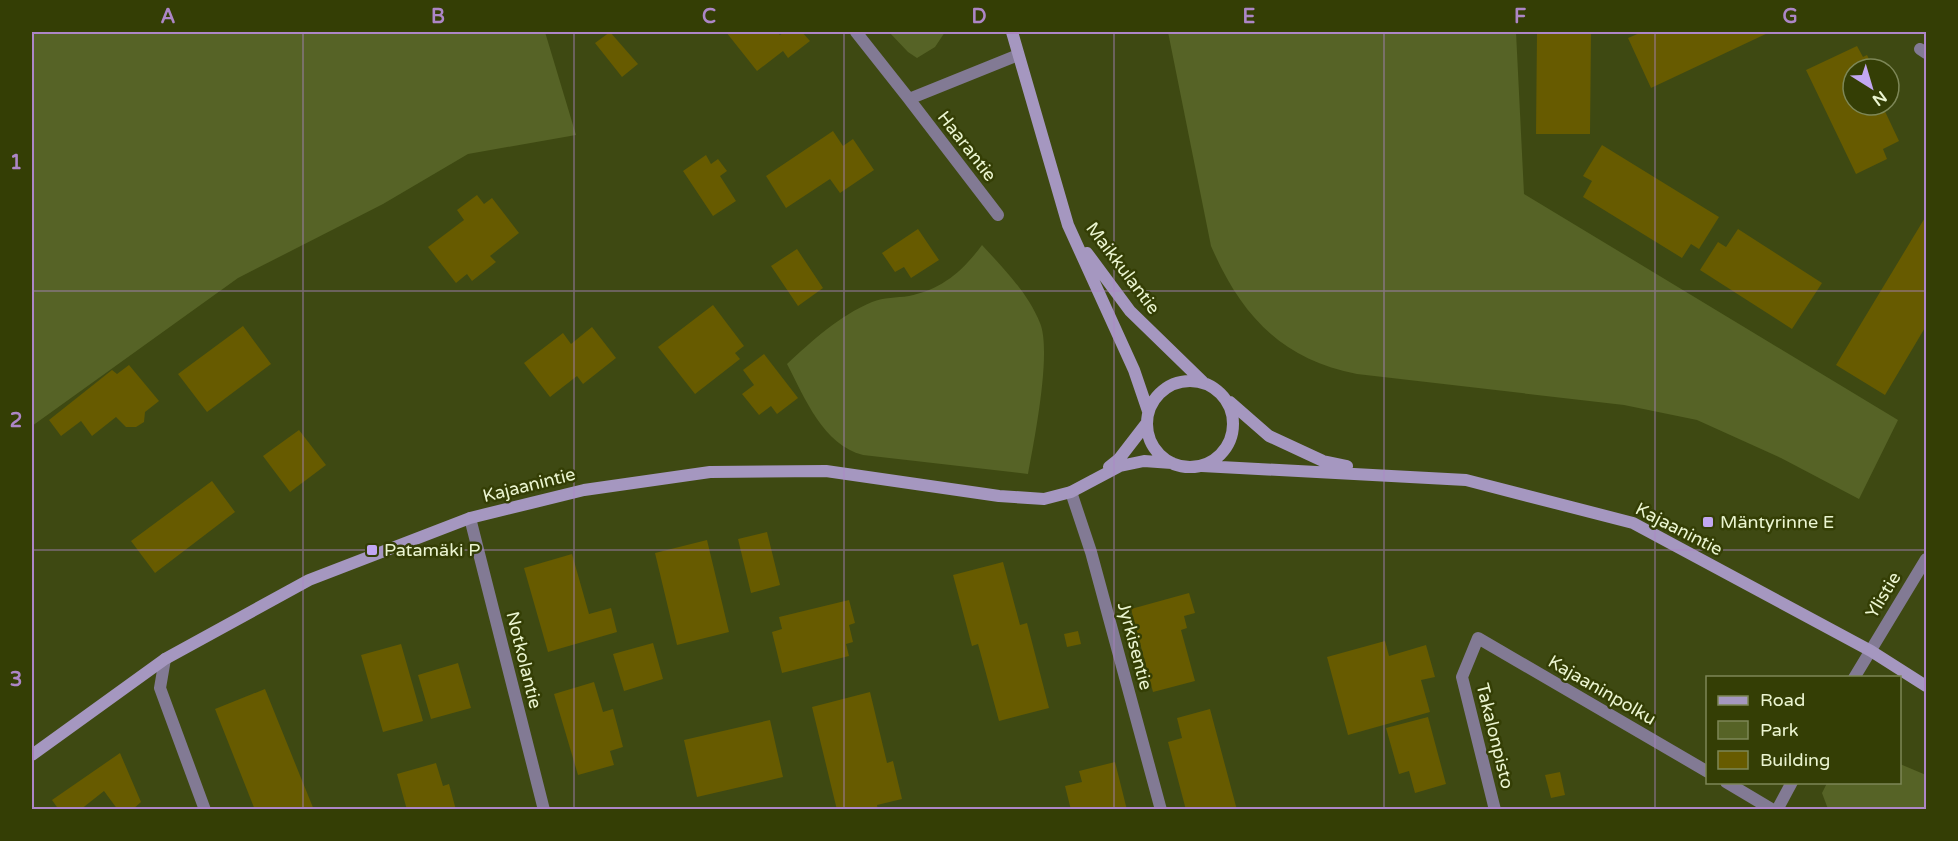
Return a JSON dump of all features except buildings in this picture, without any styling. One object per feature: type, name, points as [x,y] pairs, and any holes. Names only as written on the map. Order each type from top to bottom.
[{"type":"main road","name":"Maikkulantie","points":[[1012,32],[1068,225],[1130,360],[1148,411]]},
{"type":"main road","name":"Maikkulantie","points":[[1068,225],[1130,311],[1203,382]]},
{"type":"main road","points":[[1180,381],[1203,382],[1216,388],[1227,400],[1233,414],[1234,429],[1230,444],[1216,460],[1202,466],[1186,467],[1172,463],[1159,455],[1150,442],[1146,424],[1148,411],[1155,397],[1166,387],[1180,381]]},
{"type":"main road","name":"Kajaanintie","points":[[1227,400],[1269,436],[1323,461],[1389,475]]},
{"type":"main road","name":"Kajaanintie","points":[[1092,481],[1119,459],[1146,424]]},
{"type":"main road","name":"Kajaanintie","points":[[32,755],[165,659],[309,580],[470,518],[584,490],[710,472],[826,471],[999,496],[1044,499],[1071,492],[1128,464],[1144,460],[1172,463]]},
{"type":"main road","name":"Kajaanintie","points":[[1202,466],[1466,480],[1633,523],[1870,651],[1926,686]]},
{"type":"street","name":"Haarantie","points":[[856,32],[998,215]]},
{"type":"street","name":"Haarantie","points":[[909,99],[1018,55]]},
{"type":"street","name":"Jyrkisentie","points":[[1071,492],[1091,552],[1161,810]]},
{"type":"street","name":"Notkolantie","points":[[470,518],[544,810]]},
{"type":"street","name":"Ylistie","points":[[1855,676],[1926,559]]},
{"type":"street","name":"Kajaaninpolku","points":[[1478,638],[1706,771]]},
{"type":"street","name":"Takalonpisto","points":[[1478,638],[1462,677],[1495,810]]},
{"type":"street","points":[[165,659],[160,688],[205,810]]},
{"type":"street","points":[[1728,784],[1775,810],[1791,784]]},
{"type":"green space","points":[[32,32],[545,32],[576,135],[468,154],[383,204],[238,278],[32,426]]},
{"type":"green space","points":[[889,32],[945,32],[935,47],[917,58]]},
{"type":"green space","points":[[1168,32],[1516,32],[1524,194],[1898,420],[1859,499],[1781,458],[1697,420],[1624,405],[1357,374],[1330,367],[1285,345],[1250,313],[1223,271],[1211,246]]},
{"type":"green space","points":[[982,245],[1015,282],[1029,302],[1040,323],[1043,336],[1041,397],[1028,474],[863,455],[849,450],[826,431],[808,405],[787,364],[848,314],[881,299],[921,293],[941,284],[959,271]]},
{"type":"green space","points":[[1901,764],[1926,775],[1926,809],[1828,809],[1822,793],[1826,784],[1901,784]]},
{"type":"place","name":"Mäntyrinne E","points":[[1708,522]]},
{"type":"place","name":"Patamäki P","points":[[372,550]]}]
